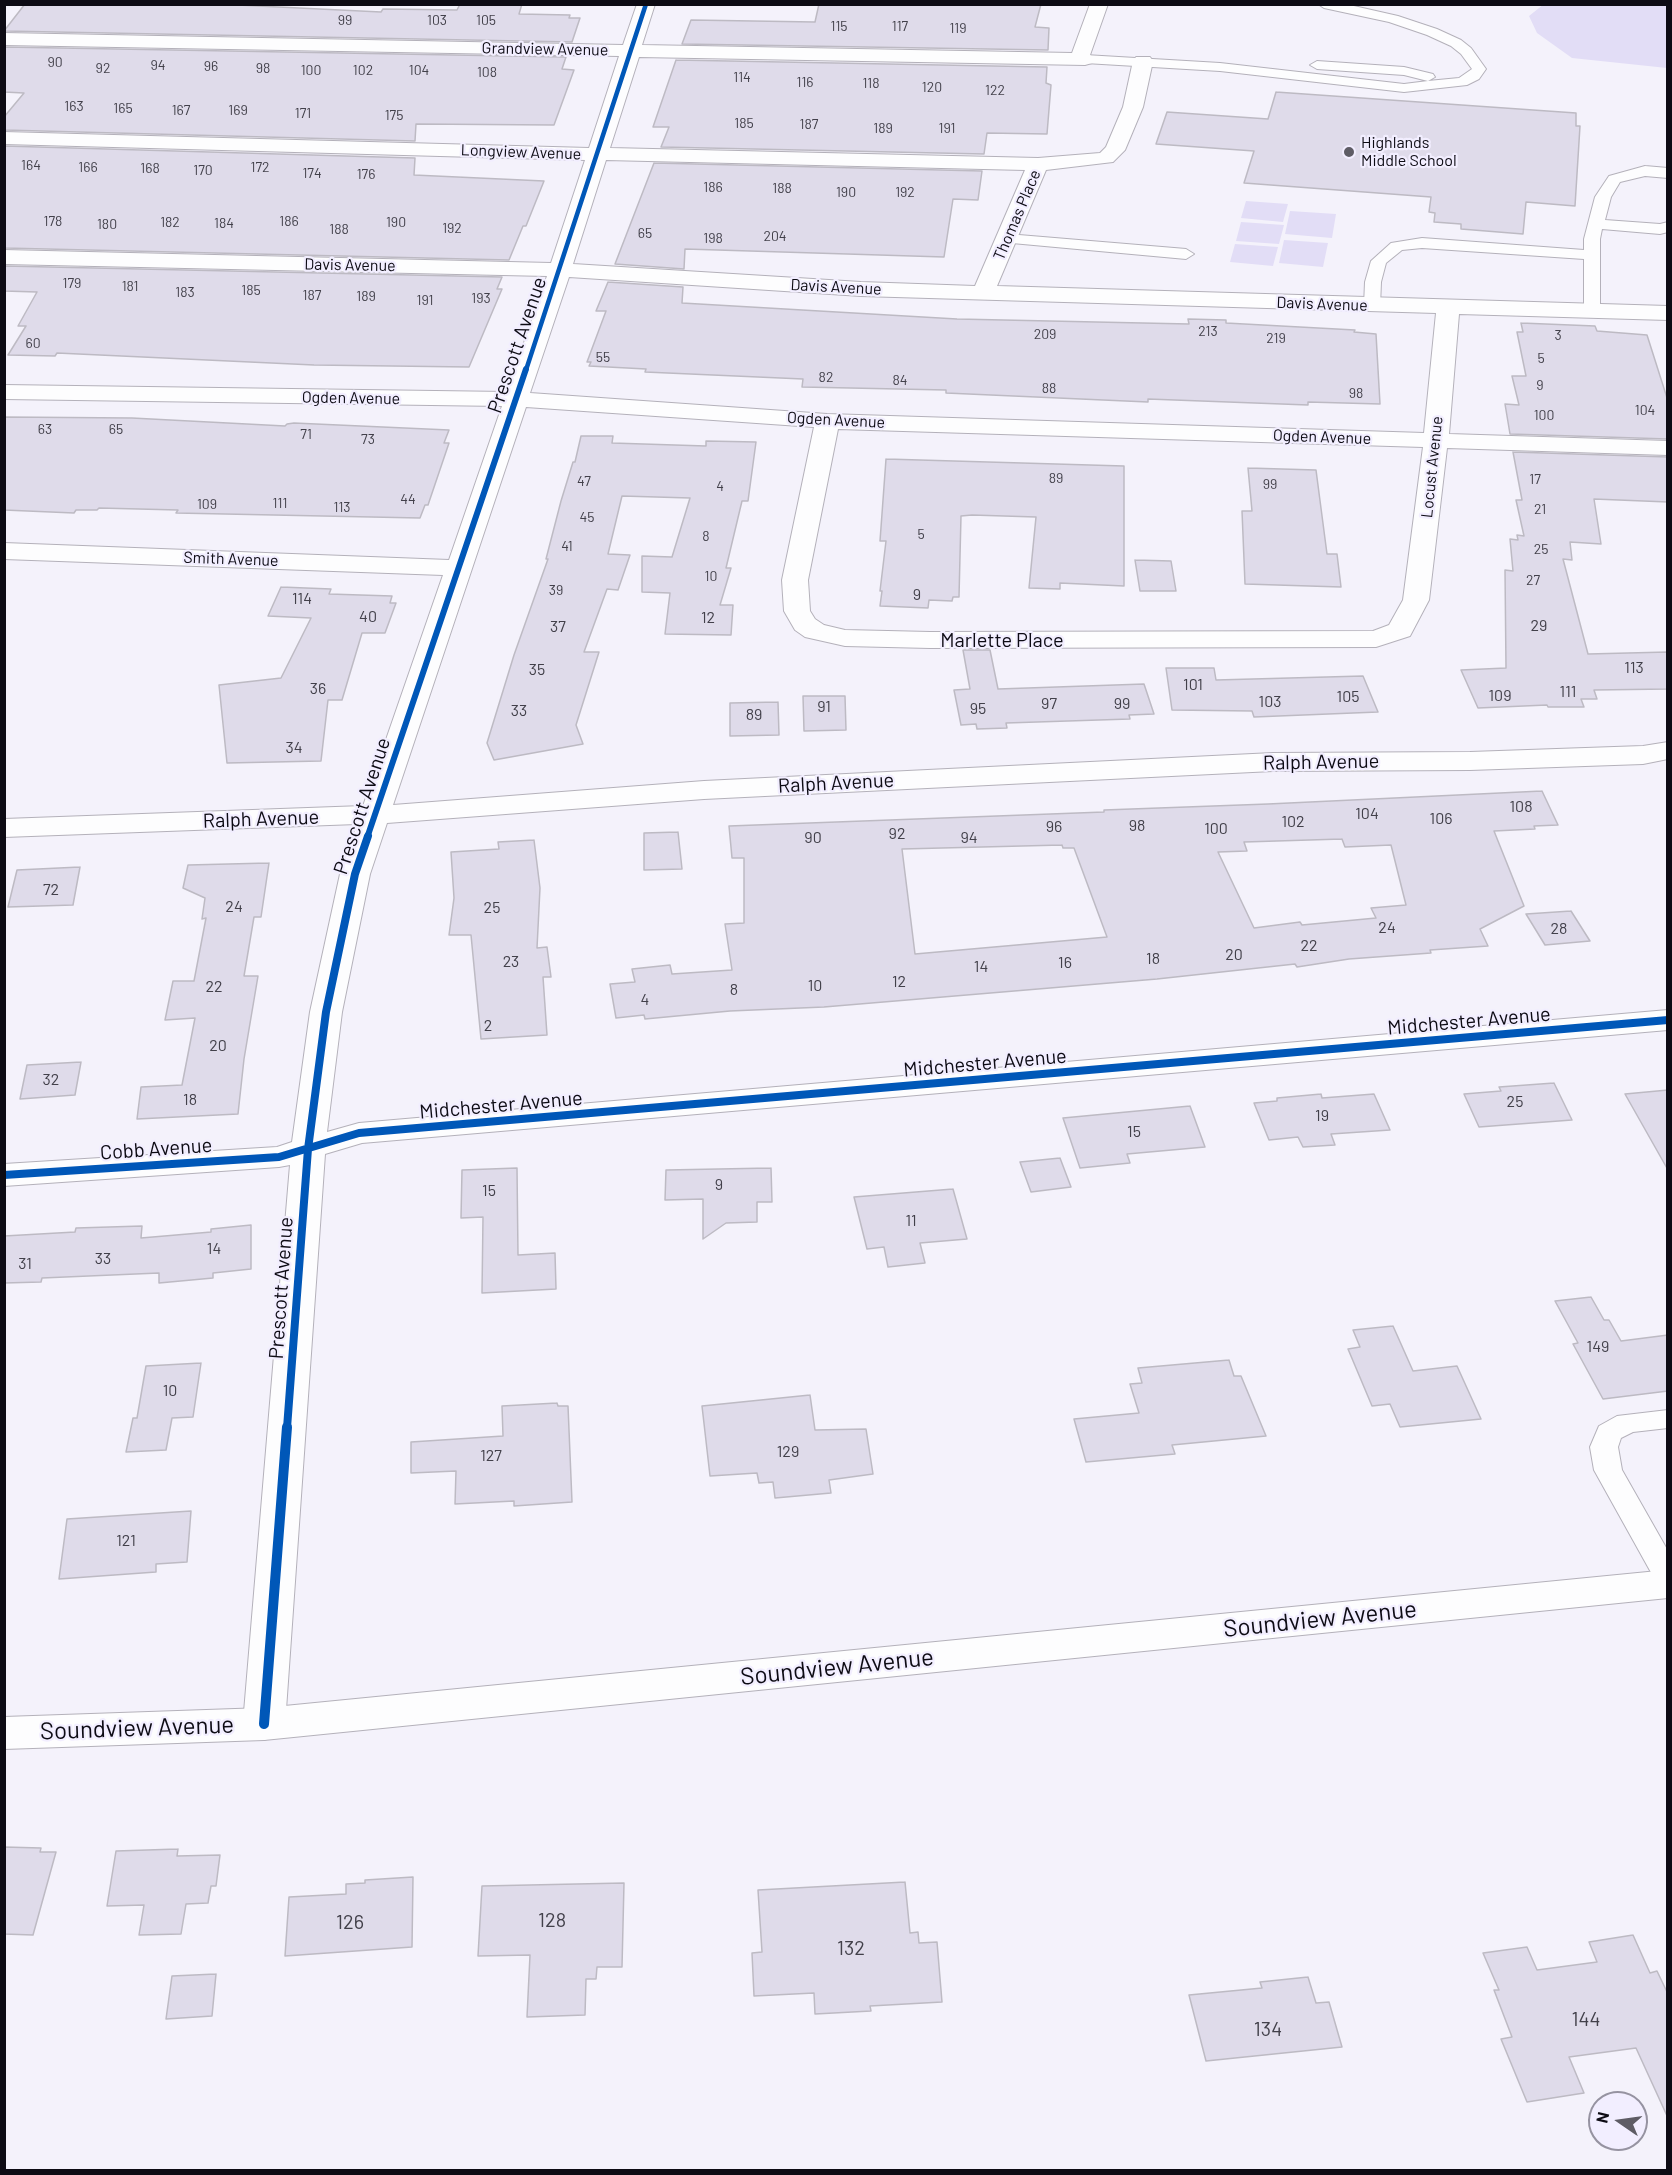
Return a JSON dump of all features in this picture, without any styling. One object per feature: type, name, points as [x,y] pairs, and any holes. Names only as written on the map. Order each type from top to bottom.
[{"type":"street","name":"Prescott Avenue","points":[[264,1724],[308,1149],[326,1012],[355,874],[560,270],[646,4]]},
{"type":"street","points":[[1082,59],[1099,4]]},
{"type":"street","name":"Grandview Avenue","points":[[4,39],[1082,59]]},
{"type":"street","name":"Thomas Place","points":[[983,294],[1038,164],[1106,158],[1115,150],[1133,107],[1143,61]]},
{"type":"street","name":"Longview Avenue","points":[[4,138],[1038,164]]},
{"type":"street","name":"Davis Avenue","points":[[4,257],[560,270],[861,290],[1668,314]]},
{"type":"street","name":"Locust Avenue","points":[[1404,622],[1416,600],[1436,441],[1448,308]]},
{"type":"street","name":"Ogden Avenue","points":[[4,392],[515,399],[827,421],[1668,448]]},
{"type":"street","name":"Marlette Place","points":[[827,421],[795,580],[797,611],[804,624],[814,631],[845,638],[930,640],[1376,639],[1400,630],[1404,622]]},
{"type":"street","name":"Smith Avenue","points":[[4,551],[458,568]]},
{"type":"street","name":"Ralph Avenue","points":[[4,828],[376,815],[739,788],[1272,762],[1470,761],[1643,755],[1668,750]]},
{"type":"street","name":"Midchester Avenue","points":[[308,1149],[359,1134],[1668,1020]]},
{"type":"street","name":"Cobb Avenue","points":[[4,1174],[279,1157],[308,1149]]},
{"type":"street","name":"Soundview Avenue","points":[[4,1733],[264,1724],[1668,1584]]},
{"type":"lane","points":[[1082,59],[1143,61],[1283,74],[1372,86],[1404,87],[1462,82],[1474,76],[1479,69],[1466,51],[1456,43],[1432,32],[1393,20],[1324,4]]},
{"type":"lane","points":[[1592,312],[1592,239],[1603,197],[1614,179],[1646,171],[1668,173]]},
{"type":"lane","points":[[1596,224],[1660,229],[1668,227]]},
{"type":"lane","points":[[1007,238],[1186,254]]},
{"type":"lane","points":[[1372,306],[1372,282],[1379,261],[1397,246],[1422,243],[1592,255]]},
{"type":"lane","points":[[1668,1419],[1627,1423],[1609,1433],[1604,1447],[1608,1470],[1668,1578]]},
{"type":"shaded area","points":[[1544,4],[1667,5],[1667,68],[1572,58],[1537,33],[1529,16]]},
{"type":"shaded area","points":[[1246,201],[1288,204],[1283,222],[1241,218]]},
{"type":"shaded area","points":[[1290,211],[1336,214],[1332,238],[1285,234]]},
{"type":"shaded area","points":[[1241,222],[1284,225],[1279,244],[1236,241]]},
{"type":"shaded area","points":[[1284,240],[1328,243],[1323,267],[1279,263]]},
{"type":"shaded area","points":[[1235,244],[1278,247],[1273,266],[1230,262]]},
{"type":"building","points":[[25,4],[217,4],[381,12],[383,9],[457,10],[460,4],[522,4],[519,14],[570,15],[569,18],[580,18],[572,42],[4,31]]},
{"type":"building","points":[[819,4],[1041,4],[1035,27],[1049,28],[1048,50],[682,44],[691,20],[815,22]]},
{"type":"building","points":[[4,47],[566,57],[562,69],[574,70],[554,125],[416,124],[415,141],[4,130],[4,117],[24,93],[4,92]]},
{"type":"building","points":[[676,60],[1047,67],[1046,83],[1051,85],[1047,134],[987,133],[984,154],[661,147],[669,127],[653,127]]},
{"type":"building","points":[[1276,92],[1576,113],[1576,126],[1580,126],[1575,206],[1526,202],[1523,234],[1461,229],[1461,224],[1434,222],[1435,213],[1429,212],[1431,197],[1244,183],[1254,151],[1156,144],[1167,112],[1268,119]]},
{"type":"building","points":[[4,146],[415,158],[414,175],[544,181],[509,260],[4,248]]},
{"type":"building","points":[[654,163],[982,171],[978,200],[953,199],[944,257],[685,249],[684,269],[615,264]]},
{"type":"building","points":[[4,266],[502,277],[497,289],[502,289],[469,367],[314,365],[57,353],[55,356],[8,355],[26,326],[18,326],[37,292],[4,291]]},
{"type":"building","points":[[608,282],[683,287],[682,303],[957,319],[1189,324],[1188,319],[1226,320],[1226,323],[1355,330],[1354,332],[1376,334],[1380,404],[1308,402],[1308,405],[1148,399],[1148,402],[946,393],[946,390],[802,387],[803,379],[645,372],[646,369],[589,366],[591,362],[587,362],[606,311],[596,311]]},
{"type":"building","points":[[1521,323],[1595,326],[1597,331],[1647,335],[1668,401],[1668,439],[1510,434],[1505,404],[1519,405],[1512,376],[1526,376],[1517,332],[1523,332]]},
{"type":"building","points":[[4,417],[132,418],[285,426],[294,423],[449,430],[444,443],[449,443],[428,505],[425,505],[420,518],[176,513],[178,510],[99,508],[97,510],[76,510],[74,513],[4,510]]},
{"type":"building","points":[[581,436],[613,436],[612,443],[706,446],[706,441],[756,442],[748,501],[742,501],[726,568],[731,568],[720,605],[733,605],[731,635],[665,634],[670,593],[642,592],[642,556],[672,557],[690,498],[622,496],[608,554],[630,555],[618,590],[607,589],[584,652],[599,652],[576,725],[583,744],[494,760],[487,743],[514,655],[548,559],[546,559],[561,501],[573,462],[575,462]]},
{"type":"building","points":[[1513,452],[1668,457],[1668,502],[1594,499],[1601,544],[1570,542],[1572,560],[1563,559],[1588,654],[1668,652],[1668,689],[1594,690],[1597,699],[1581,699],[1584,707],[1548,707],[1547,705],[1478,708],[1461,670],[1506,668],[1505,570],[1513,571],[1510,539],[1518,540],[1517,535],[1524,536],[1516,500],[1522,500]]},
{"type":"building","points":[[886,459],[1124,466],[1124,586],[1060,583],[1060,589],[1029,588],[1036,517],[972,515],[961,516],[959,597],[953,597],[952,601],[929,600],[928,608],[880,606],[886,541],[880,541]]},
{"type":"building","points":[[1248,468],[1316,470],[1327,554],[1337,554],[1341,587],[1245,584],[1242,511],[1252,511]]},
{"type":"building","points":[[1135,560],[1171,561],[1176,591],[1140,591]]},
{"type":"building","points":[[281,587],[331,589],[329,594],[392,596],[390,603],[396,603],[385,633],[362,633],[342,700],[328,700],[321,761],[227,763],[219,685],[281,678],[311,618],[268,616]]},
{"type":"building","points":[[963,650],[990,650],[998,689],[1144,684],[1154,714],[1129,715],[1130,719],[1006,723],[1007,728],[977,729],[976,724],[961,725],[954,690],[970,689]]},
{"type":"building","points":[[1166,668],[1214,668],[1216,680],[1363,676],[1378,712],[1254,717],[1252,711],[1172,710]]},
{"type":"building","points":[[803,696],[845,696],[846,730],[804,731]]},
{"type":"building","points":[[778,702],[779,735],[730,736],[730,703]]},
{"type":"building","points":[[1542,791],[1558,825],[1534,826],[1535,829],[1494,831],[1524,906],[1480,929],[1488,946],[1430,950],[1431,953],[1349,959],[1297,967],[1295,964],[1157,979],[824,1007],[730,1011],[645,1019],[644,1015],[616,1018],[610,984],[635,982],[632,969],[670,965],[672,974],[732,970],[725,924],[744,923],[744,858],[732,858],[729,826]],"holes":[[[1342,839],[1345,847],[1391,845],[1406,905],[1371,908],[1376,918],[1302,925],[1300,922],[1254,928],[1218,852],[1247,851],[1244,842]],[[1062,845],[1063,848],[1074,848],[1107,937],[915,954],[902,849]]]},
{"type":"building","points":[[678,832],[682,869],[644,870],[644,833]]},
{"type":"building","points":[[534,840],[540,888],[537,948],[547,947],[551,977],[543,977],[547,1035],[481,1039],[471,935],[449,935],[454,898],[451,852],[499,849],[498,842]]},
{"type":"building","points":[[269,863],[261,917],[254,917],[244,976],[258,976],[244,1059],[238,1114],[137,1119],[141,1087],[182,1085],[195,1018],[165,1020],[173,981],[194,981],[206,918],[202,919],[205,898],[183,888],[188,865]]},
{"type":"building","points":[[80,867],[73,905],[8,907],[17,870]]},
{"type":"building","points":[[1571,911],[1590,941],[1545,945],[1526,914]]},
{"type":"building","points":[[81,1062],[75,1095],[20,1099],[27,1065]]},
{"type":"building","points":[[1554,1083],[1572,1120],[1479,1127],[1464,1094],[1501,1091],[1499,1087]]},
{"type":"building","points":[[1668,1090],[1668,1170],[1625,1094]]},
{"type":"building","points":[[1321,1094],[1322,1098],[1374,1094],[1390,1130],[1331,1134],[1335,1145],[1303,1147],[1298,1137],[1269,1140],[1254,1103],[1277,1101],[1277,1098]]},
{"type":"building","points":[[1190,1106],[1205,1147],[1127,1154],[1130,1163],[1080,1168],[1063,1118]]},
{"type":"building","points":[[1060,1158],[1071,1187],[1031,1192],[1020,1162]]},
{"type":"building","points":[[517,1168],[518,1255],[555,1253],[556,1289],[482,1293],[483,1217],[461,1218],[462,1170]]},
{"type":"building","points":[[771,1168],[772,1202],[757,1202],[757,1222],[726,1223],[703,1239],[703,1199],[665,1200],[666,1170]]},
{"type":"building","points":[[953,1189],[967,1239],[920,1243],[925,1263],[888,1267],[884,1247],[867,1249],[854,1197]]},
{"type":"building","points":[[251,1225],[251,1269],[213,1273],[213,1278],[159,1283],[159,1273],[42,1278],[41,1282],[4,1283],[4,1236],[75,1232],[76,1228],[142,1226],[141,1238],[211,1232],[211,1229]]},
{"type":"building","points":[[1591,1297],[1604,1320],[1609,1320],[1621,1341],[1668,1335],[1668,1391],[1603,1399],[1573,1344],[1578,1343],[1555,1301]]},
{"type":"building","points":[[1393,1326],[1413,1371],[1457,1366],[1481,1419],[1400,1427],[1390,1404],[1372,1406],[1348,1349],[1360,1347],[1353,1330]]},
{"type":"building","points":[[1229,1360],[1234,1376],[1241,1376],[1266,1436],[1172,1445],[1175,1454],[1086,1462],[1074,1419],[1139,1413],[1130,1384],[1142,1383],[1138,1368]]},
{"type":"building","points":[[201,1363],[193,1417],[172,1418],[166,1450],[126,1452],[133,1418],[137,1418],[146,1366]]},
{"type":"building","points":[[810,1395],[815,1430],[866,1429],[873,1474],[829,1480],[831,1493],[775,1498],[773,1482],[759,1483],[757,1473],[710,1476],[702,1406]]},
{"type":"building","points":[[557,1403],[558,1406],[568,1406],[572,1502],[514,1506],[514,1501],[455,1504],[456,1471],[411,1473],[411,1442],[503,1436],[502,1406]]},
{"type":"building","points":[[191,1511],[187,1562],[156,1564],[156,1572],[59,1579],[67,1519]]},
{"type":"building","points":[[4,1847],[41,1848],[40,1852],[56,1852],[33,1935],[4,1934]]},
{"type":"building","points":[[178,1849],[177,1856],[220,1855],[216,1886],[211,1886],[208,1903],[186,1904],[181,1934],[139,1935],[144,1905],[107,1906],[116,1851]]},
{"type":"building","points":[[413,1877],[412,1947],[285,1956],[289,1897],[346,1894],[346,1884],[365,1883],[365,1880]]},
{"type":"building","points":[[905,1882],[910,1933],[918,1932],[919,1943],[937,1942],[942,2002],[870,2006],[871,2011],[815,2014],[814,1993],[754,1996],[752,1953],[762,1952],[758,1890]]},
{"type":"building","points":[[624,1883],[622,1967],[597,1967],[596,1979],[586,1979],[585,2015],[527,2017],[530,1955],[478,1956],[482,1886]]},
{"type":"building","points":[[1633,1935],[1650,1973],[1657,1971],[1668,1994],[1668,2118],[1636,2048],[1569,2057],[1584,2093],[1527,2102],[1501,2039],[1512,2037],[1494,1990],[1499,1990],[1483,1953],[1527,1947],[1537,1970],[1597,1962],[1589,1942]]},
{"type":"building","points":[[216,1974],[212,2016],[166,2019],[172,1976]]},
{"type":"building","points":[[1308,1977],[1316,2003],[1329,2002],[1342,2047],[1206,2061],[1189,1995],[1262,1988],[1260,1982]]},
{"type":"cycle path","points":[[264,1724],[308,1149],[326,1012],[355,874],[560,270],[646,4]]},
{"type":"cycle path","points":[[4,1175],[279,1157],[359,1133],[1668,1020]]},
{"type":"place","name":"Highlands Middle School","points":[[1349,152]]}]
